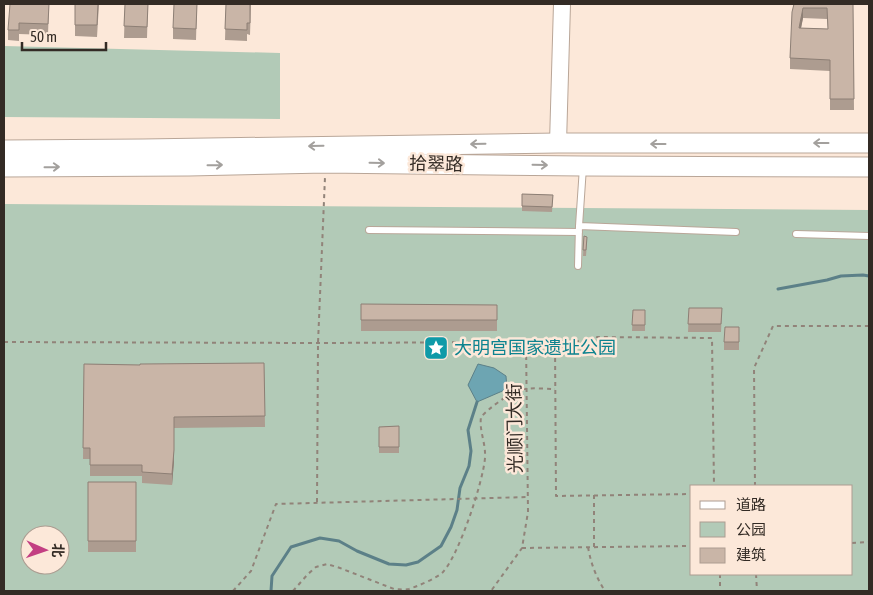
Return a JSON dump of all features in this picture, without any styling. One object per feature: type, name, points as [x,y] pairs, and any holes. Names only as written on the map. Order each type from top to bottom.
[{"type":"main road","name":"拾翠路","points":[[4,150],[558,143],[869,143]]},
{"type":"main road","name":"拾翠路","points":[[4,167],[325,163],[869,167]]},
{"type":"street","points":[[558,143],[562,4]]},
{"type":"lane","points":[[578,266],[583,166]]},
{"type":"lane","points":[[369,230],[579,229],[736,232]]},
{"type":"lane","points":[[796,234],[869,236]]},
{"type":"path","points":[[317,502],[318,343],[325,163]]},
{"type":"path","points":[[755,485],[754,368],[773,326],[869,326]]},
{"type":"path","points":[[4,342],[596,342],[597,337],[712,338],[714,485]]},
{"type":"path","name":"光顺门大街","points":[[491,591],[522,548],[528,512],[526,342]]},
{"type":"path","points":[[555,342],[556,496],[690,494]]},
{"type":"path","points":[[293,591],[316,567],[326,564],[394,589],[402,590],[426,582],[442,573],[462,539],[483,468],[485,456],[484,441],[480,430],[481,416],[519,390],[555,389]]},
{"type":"path","points":[[594,495],[594,548]]},
{"type":"path","points":[[233,591],[251,572],[276,504],[528,497]]},
{"type":"path","points":[[853,543],[868,542]]},
{"type":"path","points":[[522,548],[690,546]]},
{"type":"path","points":[[588,547],[592,566],[605,591]]},
{"type":"path","points":[[720,575],[720,591]]},
{"type":"path","points":[[756,575],[757,591]]},
{"type":"green space","points":[[4,46],[280,53],[280,119],[4,117]]},
{"type":"green space","name":"大明宫国家遗址公园","points":[[4,204],[869,210],[869,591],[4,591]]},
{"type":"water","points":[[478,364],[494,368],[506,376],[507,389],[477,402],[468,385]]},
{"type":"building","points":[[10,4],[49,4],[48,24],[19,23],[19,30],[8,30]]},
{"type":"building","points":[[75,4],[98,4],[97,25],[75,25]]},
{"type":"building","points":[[125,4],[148,4],[147,27],[124,26]]},
{"type":"building","points":[[174,4],[197,4],[196,29],[173,28]]},
{"type":"building","points":[[226,4],[250,4],[250,23],[247,23],[247,30],[225,29]]},
{"type":"building","points":[[794,4],[853,4],[854,99],[830,99],[830,60],[790,58]],"holes":[[[803,8],[827,8],[828,29],[799,28]]]},
{"type":"building","points":[[522,194],[553,195],[552,207],[522,206]]},
{"type":"building","points":[[584,236],[587,237],[586,250],[583,250]]},
{"type":"building","points":[[361,304],[497,305],[497,320],[361,320]]},
{"type":"building","points":[[689,308],[722,308],[721,324],[688,324]]},
{"type":"building","points":[[633,310],[645,310],[645,325],[632,325]]},
{"type":"building","points":[[725,327],[739,327],[739,342],[724,342]]},
{"type":"building","points":[[264,363],[265,416],[174,417],[172,474],[142,472],[142,465],[90,465],[90,448],[83,448],[84,364]]},
{"type":"building","points":[[399,426],[399,447],[379,447],[379,427]]},
{"type":"building","points":[[88,482],[136,482],[136,541],[88,541]]},
{"type":"waterway","points":[[778,289],[841,276],[869,276]]},
{"type":"waterway","points":[[271,591],[272,576],[291,547],[320,538],[339,541],[357,551],[389,564],[406,565],[418,562],[441,546],[457,510],[460,488],[469,466],[471,451],[468,430],[477,402]]},
{"type":"place","name":"大明宫国家遗址公园","points":[[436,348]]}]
